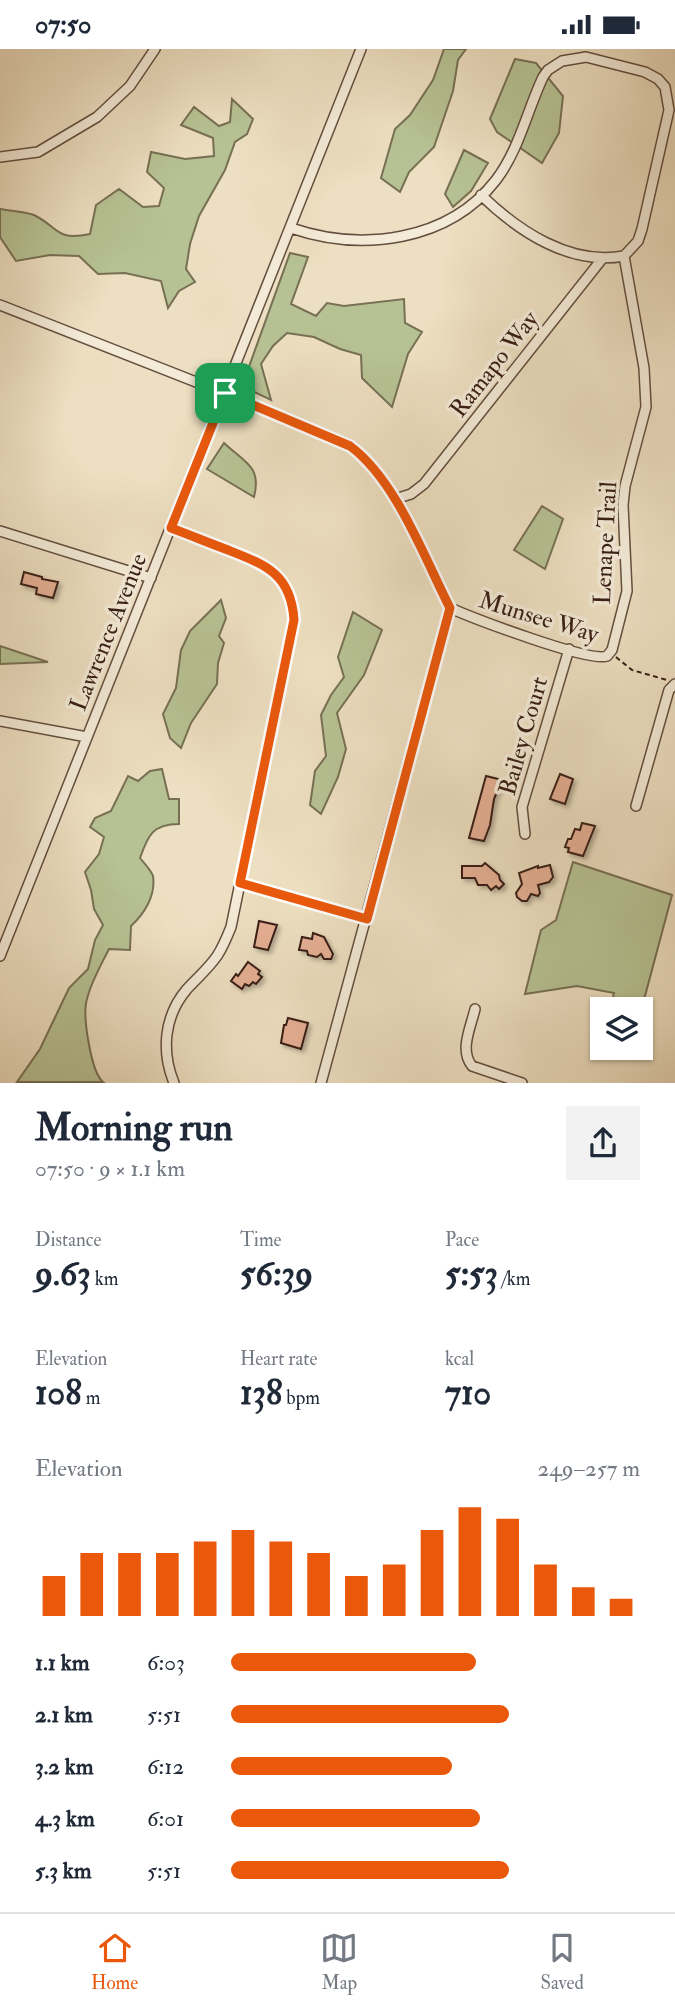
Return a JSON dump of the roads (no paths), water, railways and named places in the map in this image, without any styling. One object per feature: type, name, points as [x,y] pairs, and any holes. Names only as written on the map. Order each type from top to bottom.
[{"type":"street","points":[[0,157],[38,152],[97,117],[130,86],[155,49]]},
{"type":"street","name":"Lawrence Avenue","points":[[0,957],[361,49]]},
{"type":"street","points":[[291,228],[328,239],[365,242],[402,237],[438,225],[481,195],[496,179],[511,153],[543,77],[562,61],[586,57],[645,72],[658,79],[665,87],[669,110],[642,229],[638,241],[624,256],[602,259],[571,252],[532,235],[481,195]]},
{"type":"street","name":"Lenape Trail","points":[[610,653],[627,591],[623,505],[625,486],[646,407],[644,368],[624,256]]},
{"type":"street","name":"Ramapo Way","points":[[395,499],[411,494],[424,484],[602,259]]},
{"type":"street","name":"Munsee Way","points":[[0,305],[225,393],[350,446],[377,470],[395,499],[450,608],[598,658],[604,658],[610,653]]},
{"type":"street","points":[[171,528],[266,566],[287,589],[293,607],[293,627],[232,927],[205,971],[182,996],[170,1020],[166,1056],[174,1083]]},
{"type":"street","points":[[0,531],[151,578]]},
{"type":"street","points":[[321,1083],[450,608]]},
{"type":"street","name":"Bailey Court","points":[[525,834],[522,807],[569,649]]},
{"type":"street","points":[[636,806],[669,690],[675,683]]},
{"type":"street","points":[[0,721],[87,737]]},
{"type":"street","points":[[240,883],[367,919]]},
{"type":"street","points":[[475,1009],[465,1051],[467,1059],[472,1066],[522,1083]]}]
